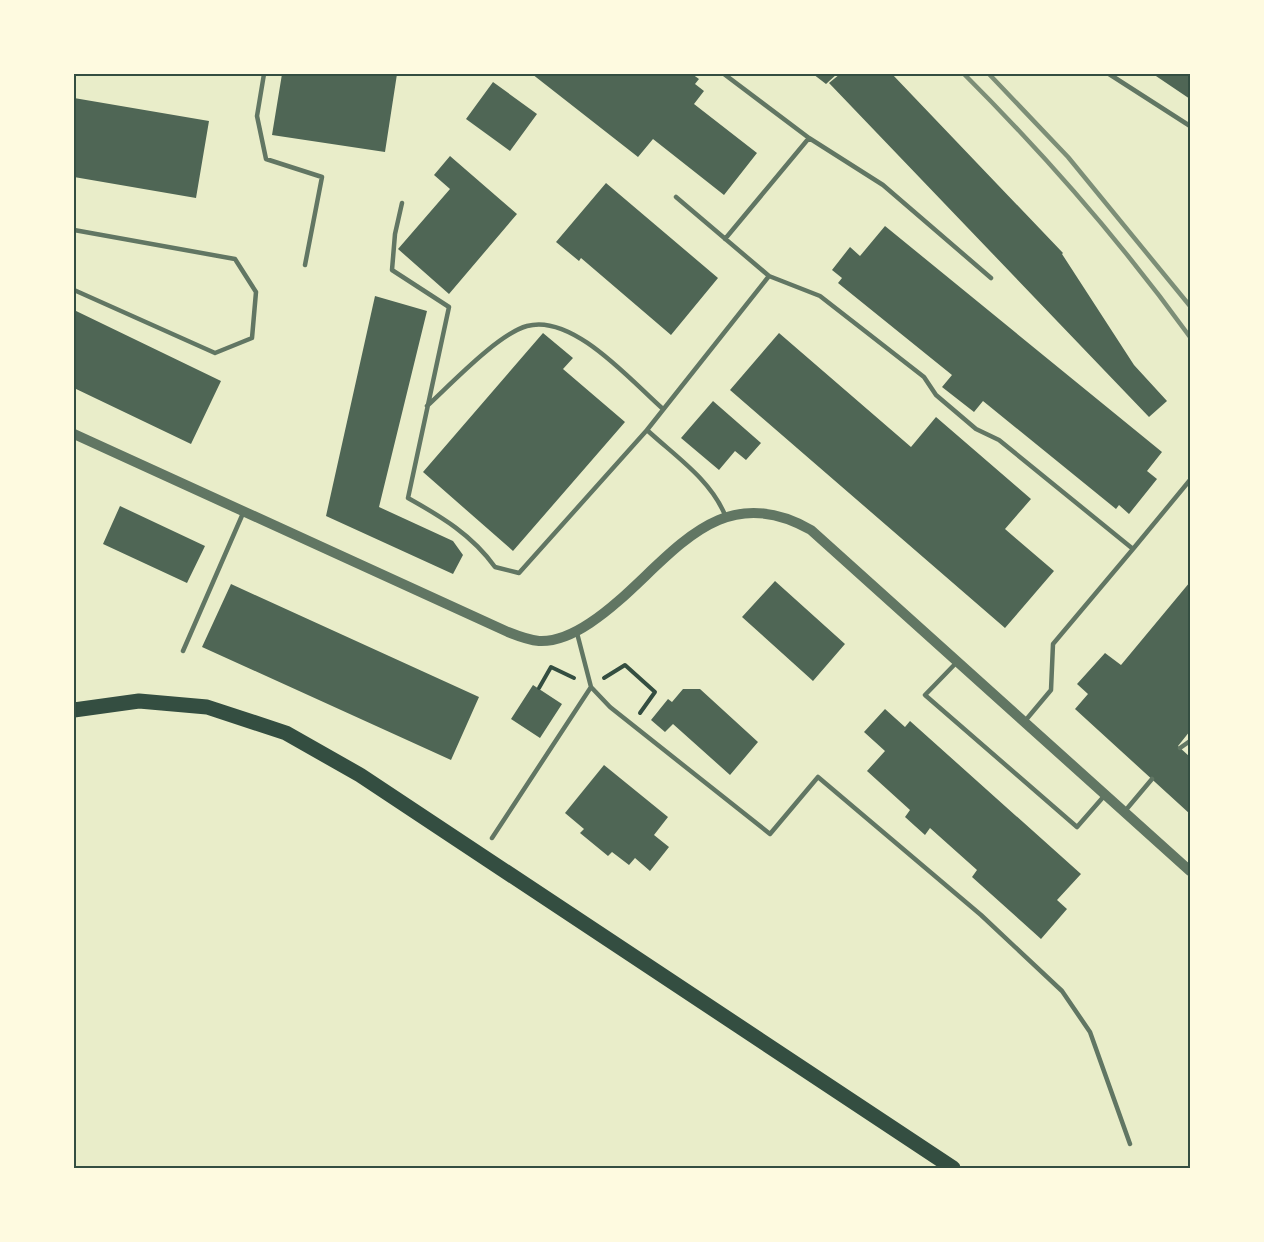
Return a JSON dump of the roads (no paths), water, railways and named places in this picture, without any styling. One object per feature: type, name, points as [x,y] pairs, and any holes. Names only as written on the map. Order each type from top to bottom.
[{"type":"main road","points":[[74,710],[139,701],[207,707],[286,733],[360,775],[532,892],[953,1168]]},
{"type":"street","points":[[74,434],[525,639],[541,641],[564,638],[577,632],[600,616],[689,536],[725,515],[753,513],[776,515],[794,520],[811,530],[1023,723],[1191,871]]},
{"type":"lane","points":[[264,74],[257,116],[266,159],[322,177],[304,265]]},
{"type":"lane","points":[[724,74],[809,138],[883,185],[991,278]]},
{"type":"lane","points":[[1109,74],[1191,126]]},
{"type":"lane","points":[[725,239],[809,138]]},
{"type":"lane","points":[[676,197],[769,276],[820,296],[924,377],[936,395],[976,429],[999,440],[1133,549]]},
{"type":"lane","points":[[402,203],[395,234],[392,270],[449,307],[408,498],[442,517],[480,546],[495,567],[519,573],[647,430],[769,276]]},
{"type":"lane","points":[[74,230],[235,259],[256,292],[252,338],[215,353],[74,290]]},
{"type":"lane","points":[[426,406],[504,338],[528,326],[554,325],[584,339],[663,409]]},
{"type":"lane","points":[[647,430],[705,482],[718,498],[725,515]]},
{"type":"lane","points":[[1023,723],[1051,690],[1053,644],[1191,480]]},
{"type":"lane","points":[[183,651],[244,512]]},
{"type":"lane","points":[[577,632],[591,687],[631,724],[770,834],[818,777],[981,915],[1062,991],[1090,1032],[1130,1144]]},
{"type":"lane","points":[[957,662],[925,695],[1077,827],[1106,795]]},
{"type":"lane","points":[[492,838],[591,687]]},
{"type":"lane","points":[[1180,748],[1191,741]]},
{"type":"lane","points":[[1124,812],[1152,779]]},
{"type":"railway","points":[[964,74],[1082,201],[1138,268],[1190,337]]},
{"type":"railway","points":[[989,74],[1068,157],[1190,306]]}]
